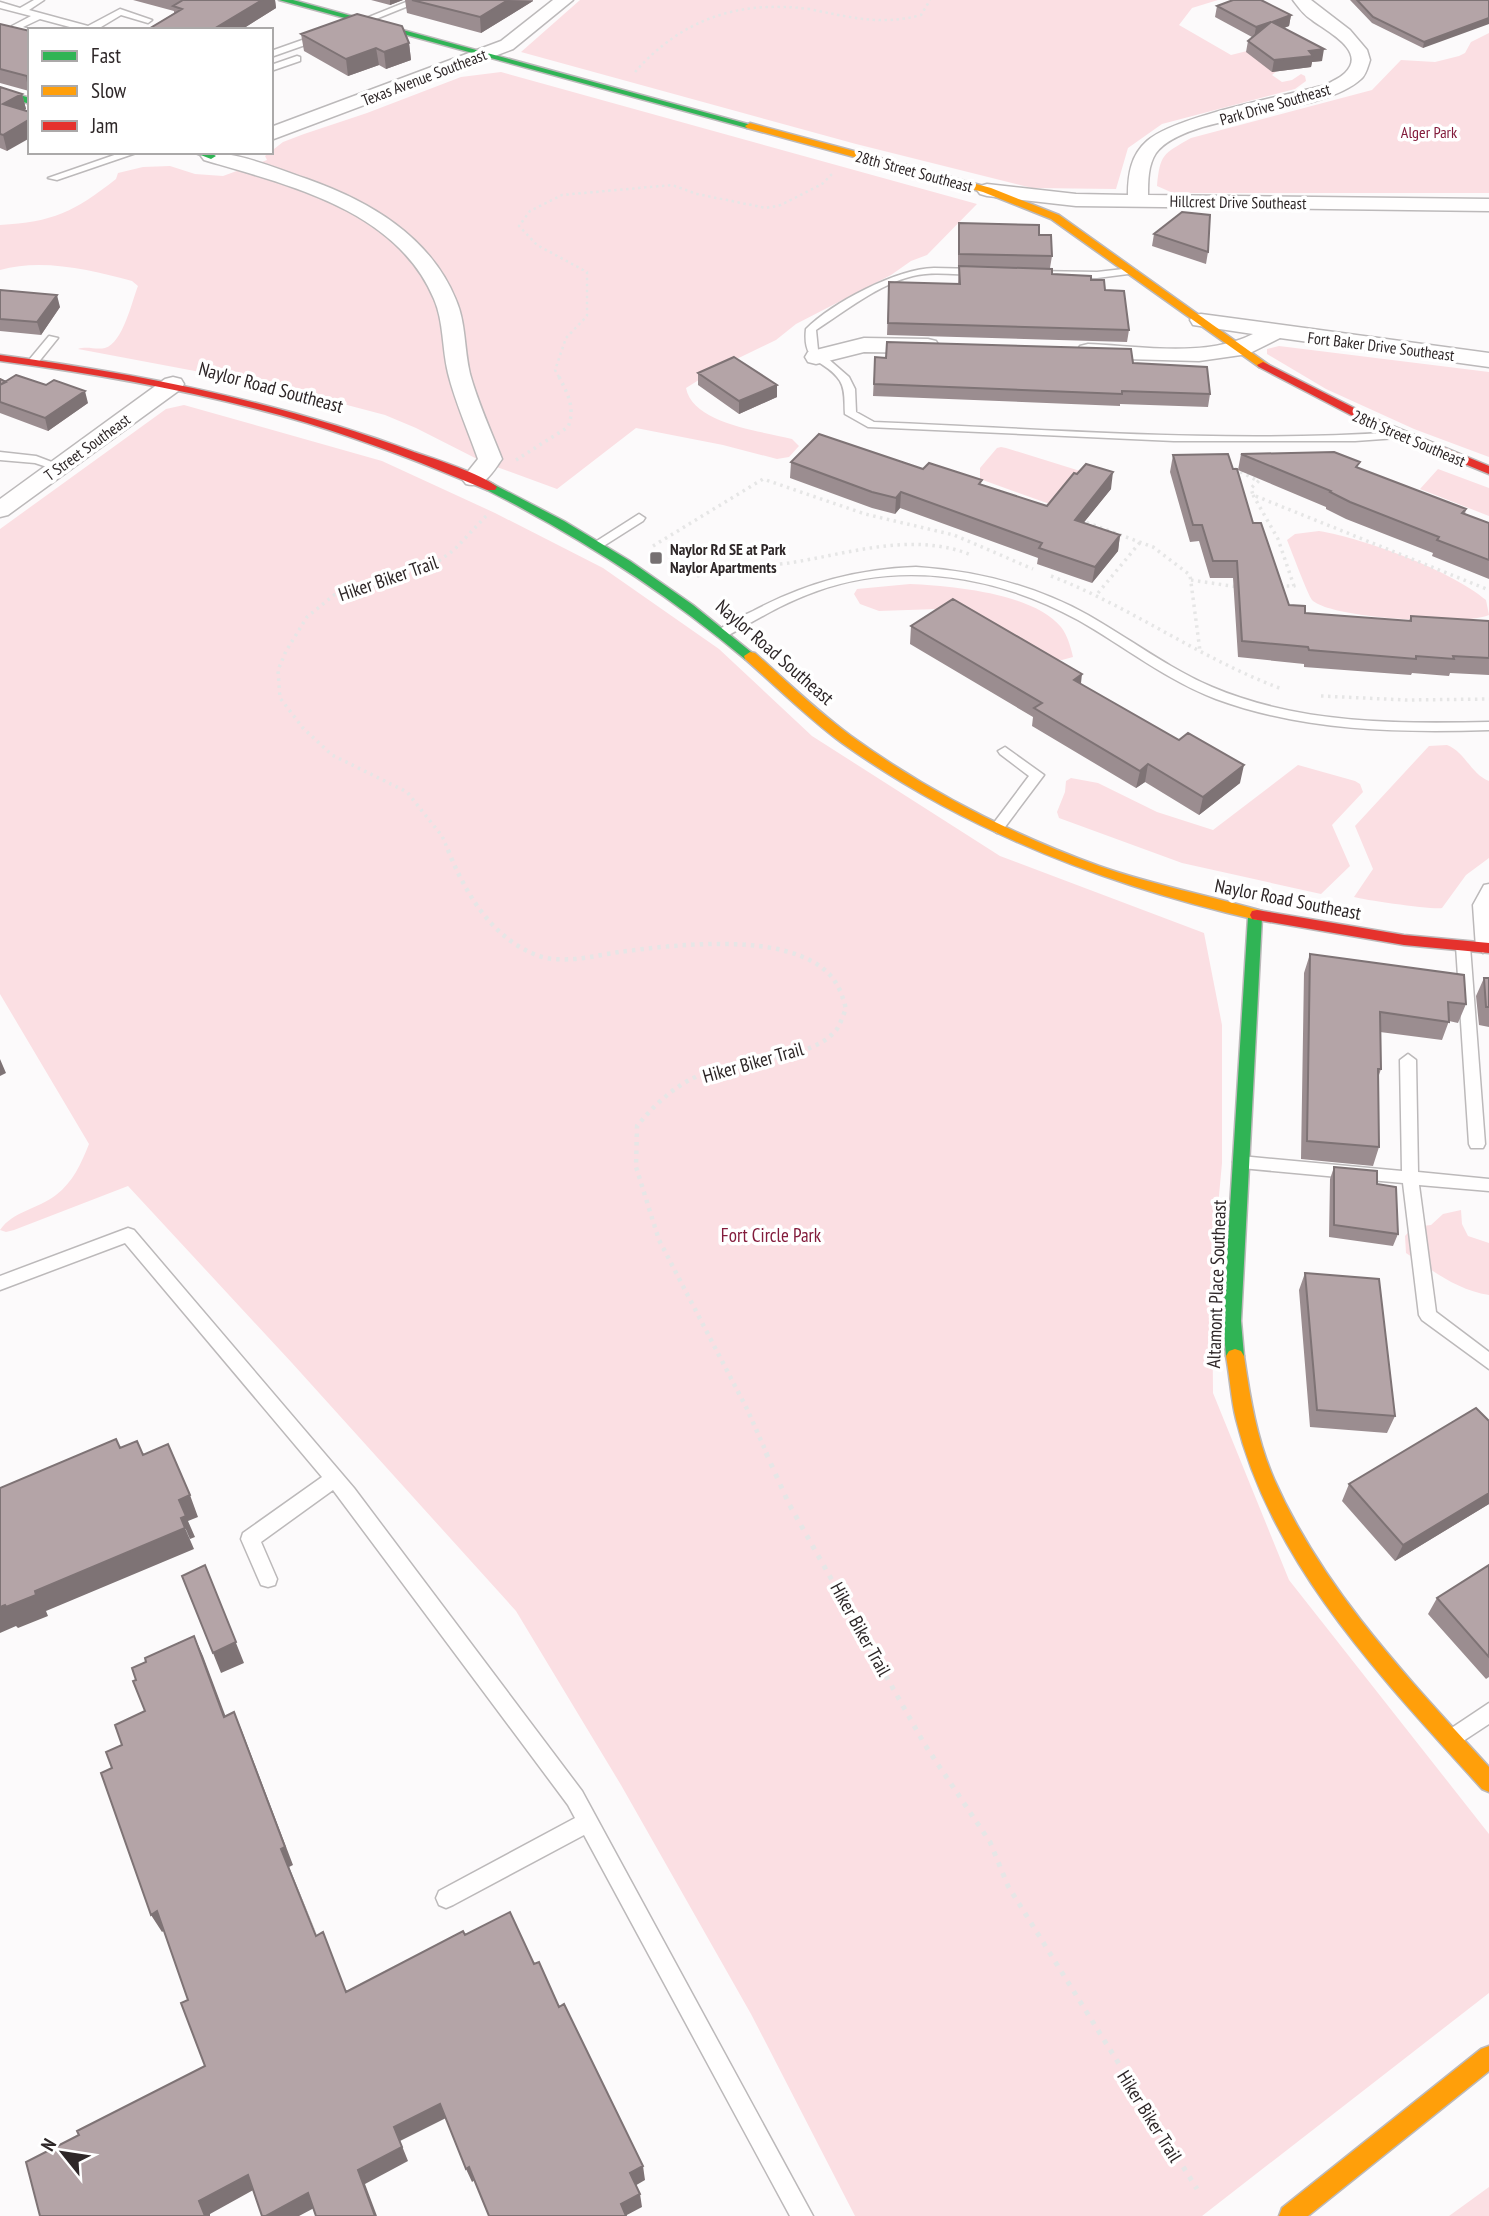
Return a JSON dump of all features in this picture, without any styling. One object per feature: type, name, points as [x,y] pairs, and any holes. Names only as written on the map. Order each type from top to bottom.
[{"type":"street","name":"28th Street Southeast","points":[[283,0],[355,24],[483,55],[987,190],[1055,217],[1072,227],[1240,349],[1321,399],[1396,435],[1489,470]]},
{"type":"street","name":"Texas Avenue Southeast","points":[[273,133],[507,46],[564,0]]},
{"type":"street","name":"Park Drive Southeast","points":[[1138,200],[1141,160],[1155,144],[1168,136],[1188,127],[1322,93],[1337,87],[1354,75],[1361,60],[1355,44],[1315,16],[1302,0]]},
{"type":"street","points":[[0,92],[28,100]]},
{"type":"street","points":[[213,154],[299,183],[344,202],[389,229],[420,257],[445,300],[463,385],[490,458],[474,479]]},
{"type":"street","name":"Hillcrest Drive Southeast","points":[[987,190],[1076,200],[1489,205]]},
{"type":"street","points":[[1072,227],[1062,213],[1064,206],[1076,200]]},
{"type":"street","name":"Fort Baker Drive Southeast","points":[[1201,320],[1489,360]]},
{"type":"street","points":[[1068,350],[1199,354],[1240,349],[1274,332]]},
{"type":"street","points":[[816,357],[835,350],[871,344],[950,347]]},
{"type":"street","name":"Naylor Road Southeast","points":[[0,358],[173,384],[242,399],[328,423],[407,451],[474,479],[598,544],[681,600],[853,744],[932,794],[997,828],[1104,872],[1255,917],[1383,938],[1486,948]]},
{"type":"street","name":"T Street Southeast","points":[[0,510],[173,384]]},
{"type":"street","name":"Altamont Place Southeast","points":[[1255,917],[1231,1350],[1240,1409],[1277,1510],[1306,1562],[1335,1601],[1489,1782]]},
{"type":"street","points":[[1290,2216],[1489,2057]]},
{"type":"lane","points":[[21,11],[40,0]]},
{"type":"lane","points":[[355,24],[419,0]]},
{"type":"lane","points":[[0,5],[84,28]]},
{"type":"lane","points":[[94,28],[120,12],[148,20]]},
{"type":"lane","points":[[28,31],[15,28],[39,16]]},
{"type":"lane","points":[[273,53],[336,31]]},
{"type":"lane","points":[[273,67],[297,59]]},
{"type":"lane","points":[[53,178],[128,154]]},
{"type":"lane","points":[[986,272],[931,271],[905,274],[830,316],[811,330],[808,343],[816,357],[836,370],[848,385],[852,414],[872,425],[1174,438],[1355,438],[1396,435]]},
{"type":"lane","points":[[1014,273],[1097,275],[1132,271]]},
{"type":"lane","points":[[33,362],[53,338]]},
{"type":"lane","points":[[0,456],[36,460],[59,467]]},
{"type":"lane","points":[[598,544],[639,517]]},
{"type":"lane","points":[[722,633],[812,588],[855,576],[898,570],[947,572],[989,579],[1051,600],[1188,681],[1254,707],[1301,719],[1350,725],[1489,726]]},
{"type":"lane","points":[[997,828],[1037,775],[1005,751]]},
{"type":"lane","points":[[1486,948],[1480,905],[1489,889]]},
{"type":"lane","points":[[1463,946],[1477,1144]]},
{"type":"lane","points":[[1408,1060],[1410,1177],[1428,1315],[1489,1362]]},
{"type":"lane","points":[[1241,1162],[1489,1185]]},
{"type":"lane","points":[[0,1283],[128,1236],[335,1478],[575,1798],[802,2216]]},
{"type":"lane","points":[[268,1579],[250,1539],[335,1478]]},
{"type":"lane","points":[[1452,1740],[1489,1712]]},
{"type":"lane","points":[[446,1898],[588,1822]]},
{"type":"path","points":[[630,78],[662,43],[694,24],[732,9],[781,5],[878,24],[901,22],[921,15],[930,0]]},
{"type":"path","points":[[511,463],[561,433],[573,421],[574,408],[555,370],[566,338],[587,316],[587,272],[537,245],[519,226],[530,211],[562,195],[672,185],[697,194],[766,208],[795,198],[822,184],[835,169]]},
{"type":"path","points":[[1221,465],[1231,465],[1258,481]]},
{"type":"path","points":[[1267,473],[1251,488],[1282,543],[1294,586],[1270,586]]},
{"type":"path","points":[[1253,495],[1489,590]]},
{"type":"path","name":"Hiker Biker Trail","points":[[493,510],[443,560],[429,568],[334,595],[307,617],[286,651],[278,670],[280,698],[303,728],[332,755],[407,792],[442,836],[463,887],[477,907],[521,948],[542,957],[566,959],[736,943],[765,947],[803,958],[825,969],[836,982],[846,1009],[837,1031],[822,1042],[794,1052],[703,1073],[667,1096],[637,1126],[636,1167],[659,1240],[747,1409],[789,1504],[925,1745],[990,1842],[1008,1886],[1197,2189]]},
{"type":"path","points":[[1072,517],[1142,540],[1172,557],[1190,575],[1200,652]]},
{"type":"path","points":[[1098,593],[1142,540]]},
{"type":"path","points":[[1191,580],[1246,586]]},
{"type":"green space","points":[[580,0],[1218,0],[1192,8],[1179,25],[1231,55],[1251,50],[1280,68],[1272,75],[1282,82],[1301,74],[1306,81],[1295,89],[1162,124],[1128,148],[1116,189],[1032,188],[856,144],[521,52]]},
{"type":"green space","name":"Alger Park","points":[[1489,33],[1489,193],[1173,193],[1157,186],[1165,156],[1191,138],[1372,90],[1401,60],[1435,62],[1459,56],[1465,53],[1471,42]]},
{"type":"green space","points":[[501,72],[977,204],[927,255],[911,261],[891,275],[796,324],[776,340],[718,368],[686,388],[691,400],[714,418],[792,439],[799,446],[789,457],[777,459],[636,428],[557,489],[483,462],[385,415],[275,386],[78,349],[105,348],[111,345],[122,330],[138,286],[132,281],[100,273],[49,265],[0,270],[0,225],[35,221],[62,213],[88,200],[116,179],[118,173],[143,167],[170,166],[195,174],[223,176],[267,160],[265,156],[273,154],[273,150],[283,142],[461,77]]},
{"type":"green space","points":[[1279,346],[1489,372],[1489,457],[1414,429],[1326,389],[1267,354],[1267,349]]},
{"type":"green space","name":"Fort Circle Park","points":[[184,405],[382,461],[495,513],[603,568],[719,649],[812,736],[1000,856],[1204,933],[1222,1025],[1222,1163],[1212,1271],[1213,1393],[1289,1580],[1489,1834],[1489,1993],[1202,2216],[855,2216],[751,2014],[621,1785],[516,1611],[128,1186],[14,1230],[0,1230],[12,1218],[49,1200],[62,1190],[76,1172],[89,1144],[0,994],[0,529],[166,409]]},
{"type":"green space","points":[[997,448],[1109,480],[1058,507],[980,479],[980,468]]},
{"type":"green space","points":[[1438,469],[1489,488],[1489,516],[1420,489]]},
{"type":"green space","points":[[1319,531],[1383,548],[1430,567],[1486,600],[1489,615],[1454,620],[1399,619],[1324,607],[1312,600],[1287,540],[1295,534]]},
{"type":"green space","points":[[910,584],[969,590],[1032,606],[1061,627],[1073,657],[1062,660],[1026,656],[937,609],[879,611],[860,604],[854,594],[857,589]]},
{"type":"green space","points":[[1447,745],[1489,781],[1489,858],[1466,875],[1442,908],[1354,897],[1373,869],[1355,826],[1429,746]]},
{"type":"green space","points":[[1298,765],[1355,781],[1360,784],[1363,792],[1332,825],[1350,866],[1321,894],[1182,863],[1059,818],[1057,812],[1065,792],[1066,781],[1071,778],[1098,783],[1157,812],[1213,830]]},
{"type":"green space","points":[[1461,1210],[1462,1224],[1468,1236],[1489,1243],[1489,1295],[1456,1284],[1406,1253],[1405,1236],[1413,1227],[1431,1225],[1443,1214]]},
{"type":"green space","points":[[1489,2187],[1489,2216],[1449,2216]]},
{"type":"building","points":[[183,0],[262,0],[215,28],[150,28],[182,9],[173,6]]},
{"type":"building","points":[[412,0],[508,0],[480,17]]},
{"type":"building","points":[[1233,0],[1261,0],[1291,15],[1272,22],[1324,49],[1309,51],[1313,56],[1274,60],[1248,41],[1271,22],[1256,27],[1217,6]]},
{"type":"building","points":[[1357,0],[1489,0],[1489,18],[1424,42],[1373,17]]},
{"type":"building","points":[[357,14],[402,26],[409,43],[384,52],[376,48],[346,59],[301,34]]},
{"type":"building","points":[[0,24],[28,31],[28,82],[27,76],[0,69]]},
{"type":"building","points":[[0,87],[22,94],[3,104],[28,111],[28,120],[3,135],[0,134]]},
{"type":"building","points":[[1182,212],[1210,215],[1208,252],[1154,234]]},
{"type":"building","points":[[959,223],[1039,225],[1039,235],[1051,235],[1052,256],[959,254]]},
{"type":"building","points":[[959,266],[1052,269],[1052,274],[1091,276],[1091,280],[1104,280],[1105,290],[1124,291],[1129,330],[888,323],[889,282],[960,284]]},
{"type":"building","points":[[0,290],[57,295],[37,322],[0,319]]},
{"type":"building","points":[[887,342],[1131,349],[1133,363],[1207,367],[1210,394],[1122,391],[1122,394],[874,384],[875,357],[886,358]]},
{"type":"building","points":[[734,357],[777,385],[739,401],[698,373]]},
{"type":"building","points":[[16,375],[46,385],[54,380],[85,391],[45,418],[0,402],[0,385]]},
{"type":"building","points":[[819,434],[923,469],[929,463],[982,480],[979,484],[1047,506],[1074,473],[1077,474],[1086,464],[1113,472],[1075,520],[1120,535],[1095,567],[1039,548],[1042,543],[901,492],[896,498],[872,492],[791,462]]},
{"type":"building","points":[[1334,452],[1360,462],[1356,467],[1466,509],[1462,513],[1489,523],[1489,560],[1241,454]]},
{"type":"building","points":[[1228,454],[1233,469],[1237,469],[1253,523],[1261,523],[1289,605],[1305,606],[1305,613],[1411,621],[1411,616],[1489,621],[1489,658],[1416,656],[1416,659],[1242,641],[1237,561],[1213,561],[1202,525],[1193,525],[1173,455]]},
{"type":"building","points":[[953,599],[1082,674],[1074,680],[1179,740],[1188,733],[1244,765],[1203,797],[1148,764],[1140,771],[1034,708],[1042,703],[911,626]]},
{"type":"building","points":[[1310,954],[1464,975],[1466,1004],[1448,1002],[1449,1022],[1380,1012],[1379,1147],[1307,1141]]},
{"type":"building","points":[[1484,978],[1489,978],[1489,1007],[1486,1007]]},
{"type":"building","points":[[1334,1167],[1377,1171],[1377,1184],[1396,1187],[1398,1234],[1334,1225]]},
{"type":"building","points":[[1305,1273],[1379,1279],[1395,1416],[1317,1410]]},
{"type":"building","points":[[1476,1408],[1489,1421],[1489,1493],[1403,1545],[1349,1484]]},
{"type":"building","points":[[116,1439],[120,1448],[137,1441],[143,1455],[168,1444],[190,1495],[179,1500],[186,1516],[181,1518],[185,1528],[35,1591],[36,1595],[0,1607],[0,1488]]},
{"type":"building","points":[[205,1565],[236,1642],[213,1653],[182,1576]]},
{"type":"building","points":[[1489,1565],[1489,1657],[1437,1598]]},
{"type":"building","points":[[194,1636],[224,1717],[234,1712],[285,1847],[281,1849],[316,1936],[323,1932],[346,1992],[463,1931],[465,1935],[510,1912],[534,1964],[539,1962],[559,2007],[564,2004],[643,2166],[630,2173],[640,2194],[621,2204],[626,2216],[489,2216],[469,2167],[466,2169],[440,2104],[394,2127],[402,2147],[358,2170],[375,2216],[316,2216],[308,2193],[262,2216],[248,2175],[199,2201],[205,2216],[40,2216],[26,2162],[79,2135],[77,2131],[205,2066],[181,2003],[188,2000],[157,1911],[151,1915],[101,1773],[112,1768],[106,1752],[122,1745],[115,1725],[145,1711],[133,1681],[136,1680],[132,1668],[146,1662],[145,1658]]},
{"type":"traffic: fast","points":[[283,0],[750,126]]},
{"type":"traffic: fast","points":[[0,92],[28,100]]},
{"type":"traffic: fast","points":[[204,154],[211,156]]},
{"type":"traffic: fast","points":[[491,487],[560,523],[626,563],[689,607],[750,656]]},
{"type":"traffic: fast","points":[[1235,1356],[1232,1321],[1255,917]]},
{"type":"traffic: slow","points":[[750,126],[987,190],[1055,217],[1263,365]]},
{"type":"traffic: slow","points":[[750,656],[846,739],[940,800],[991,826],[1095,870],[1148,888],[1257,915]]},
{"type":"traffic: slow","points":[[1235,1356],[1245,1419],[1264,1478],[1292,1535],[1326,1588],[1364,1639],[1489,1782]]},
{"type":"traffic: slow","points":[[1290,2216],[1489,2057]]},
{"type":"traffic: jam","points":[[0,358],[127,377],[250,404],[371,440],[491,487]]},
{"type":"traffic: jam","points":[[1263,365],[1374,422],[1489,470]]},
{"type":"traffic: jam","points":[[1257,915],[1404,940],[1489,948]]},
{"type":"place","name":"Naylor Rd SE at Park Naylor Apartments","points":[[656,558]]}]
